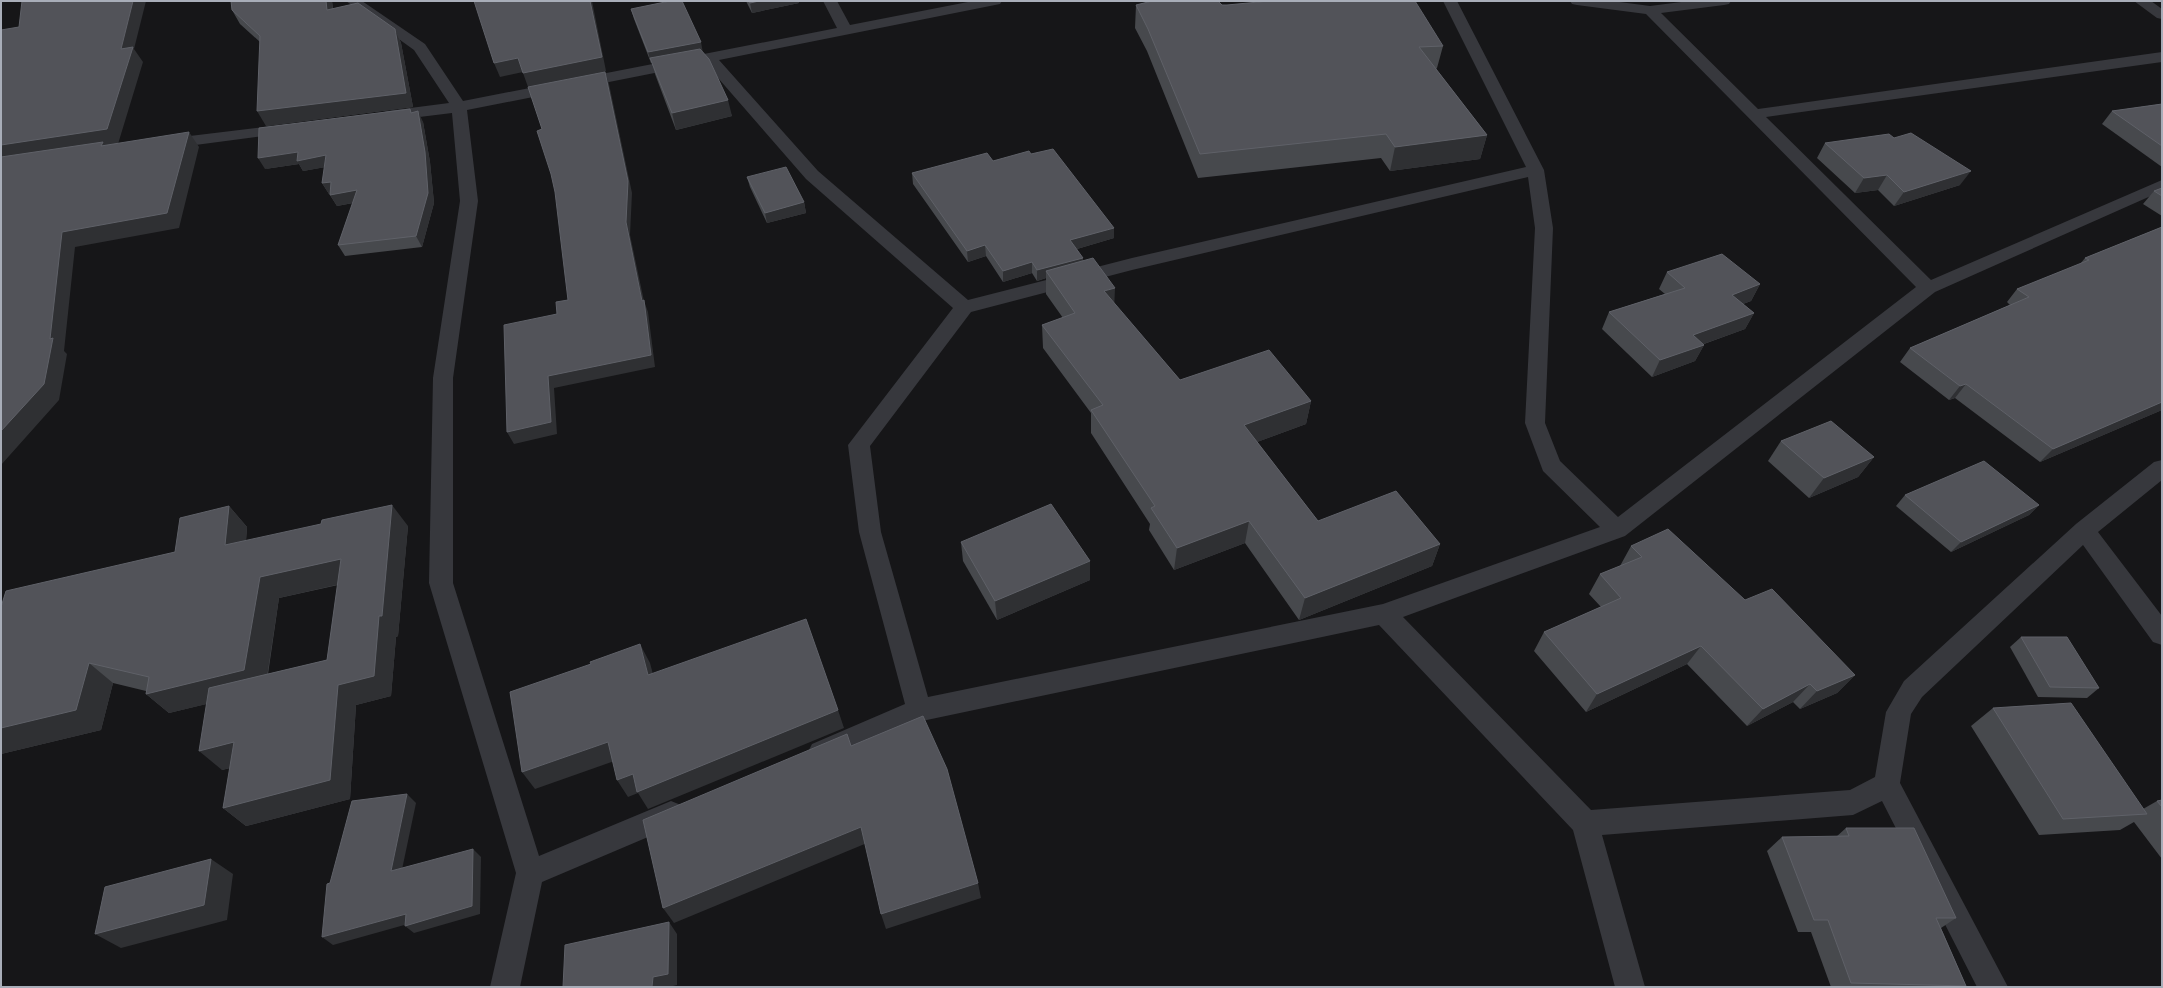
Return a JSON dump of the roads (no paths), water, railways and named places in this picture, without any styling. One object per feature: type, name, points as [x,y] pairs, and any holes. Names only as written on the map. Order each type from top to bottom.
[{"type":"street","points":[[353,1],[420,47],[459,107],[469,201],[443,378],[441,584],[530,873],[505,987]]},
{"type":"street","points":[[830,1],[846,31]]},
{"type":"street","points":[[373,118],[459,107],[995,1]]},
{"type":"street","points":[[1450,1],[1536,170],[1544,228],[1535,423],[1551,465],[1616,530]]},
{"type":"street","points":[[1577,1],[1650,10],[1724,1]]},
{"type":"street","points":[[2141,1],[2162,16]]},
{"type":"street","points":[[1650,10],[1928,288]]},
{"type":"street","points":[[1754,114],[2162,57]]},
{"type":"street","points":[[709,58],[812,175],[964,307]]},
{"type":"street","points":[[148,147],[303,127]]},
{"type":"street","points":[[919,710],[870,532],[859,445],[964,307],[1132,264],[1536,170]]},
{"type":"street","points":[[802,760],[919,710],[1384,614],[1616,530],[1928,288],[2162,185]]},
{"type":"street","points":[[1993,987],[1887,784],[1899,712],[1913,689],[2084,530],[2162,468]]},
{"type":"street","points":[[2084,530],[2162,635]]},
{"type":"street","points":[[1384,614],[1585,823],[1630,987]]},
{"type":"street","points":[[1585,823],[1854,802],[1887,784]]},
{"type":"street","points":[[530,873],[692,806]]}]
